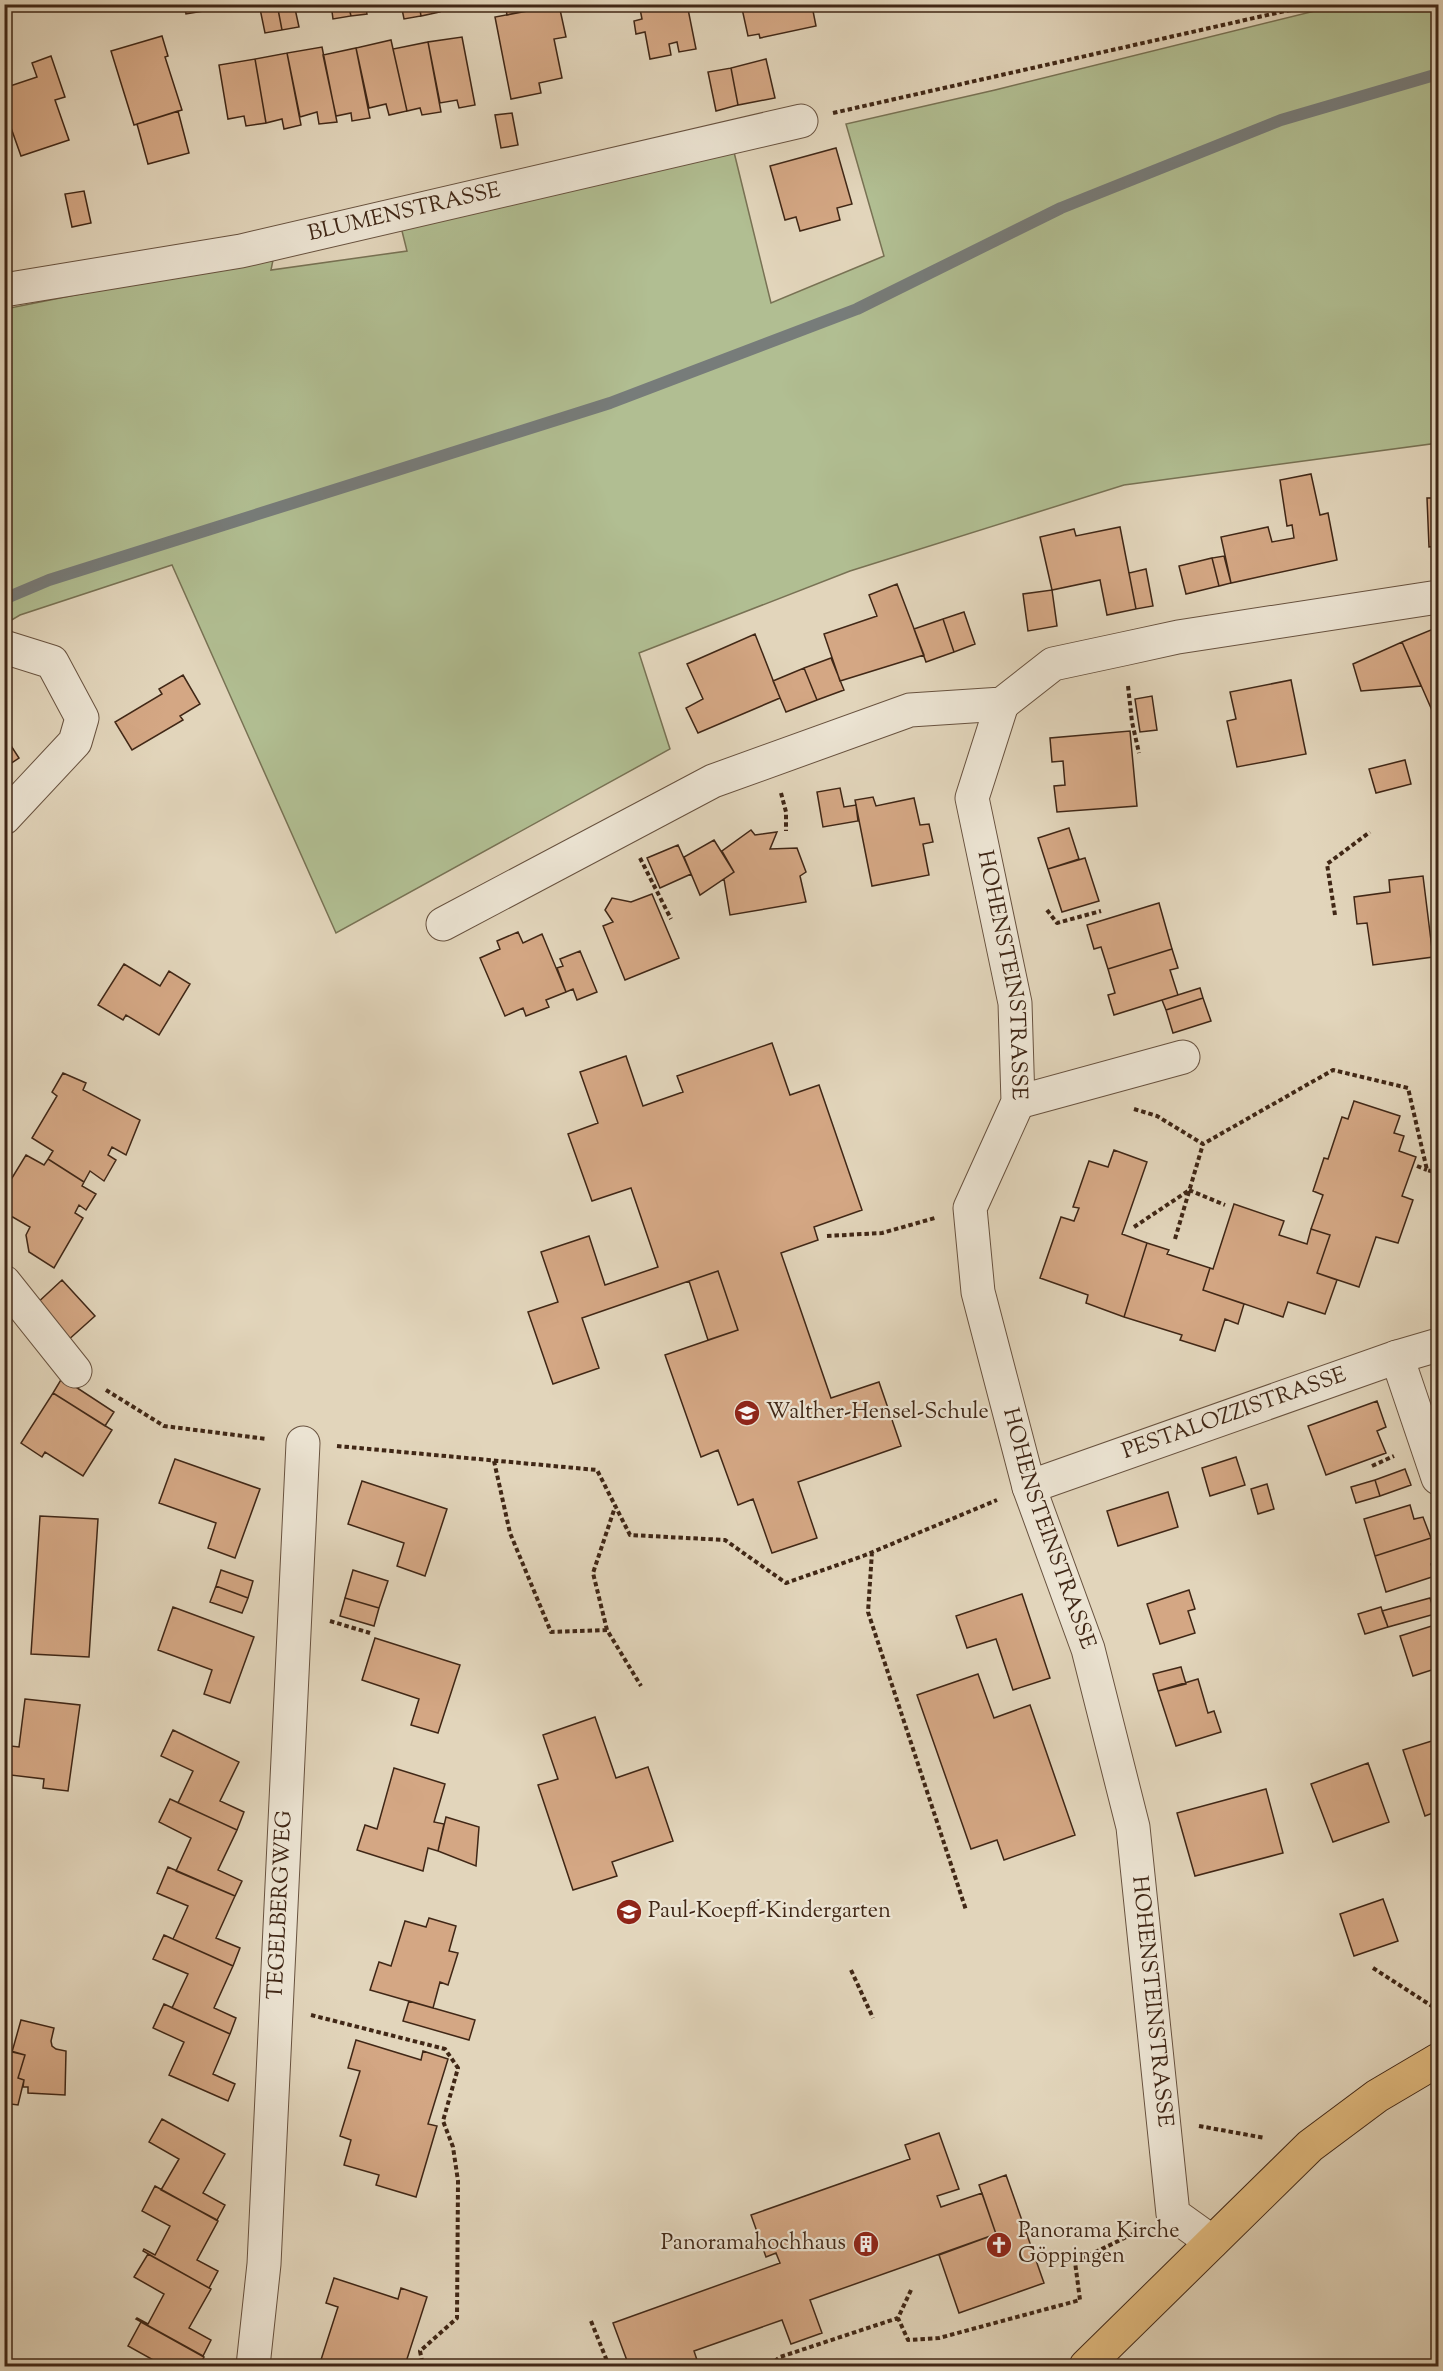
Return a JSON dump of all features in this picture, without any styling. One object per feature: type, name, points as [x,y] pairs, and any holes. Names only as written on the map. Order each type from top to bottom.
[{"type":"main road","points":[[1086,2367],[1310,2146],[1377,2096],[1438,2060]]},
{"type":"street","name":"BLUMENSTRASSE","points":[[4,290],[242,251],[801,121]]},
{"type":"street","points":[[443,924],[713,781],[910,710],[1002,704],[1053,664],[1178,637],[1438,597]]},
{"type":"street","points":[[4,647],[52,662],[82,717],[75,742],[4,818]]},
{"type":"street","name":"HOHENSTEINSTRASSE","points":[[1002,704],[972,798],[1015,1003],[1018,1102],[970,1208],[978,1293],[1029,1487],[1088,1649],[1133,1827],[1173,2214]]},
{"type":"street","points":[[1018,1102],[1183,1057]]},
{"type":"street","points":[[4,1282],[75,1371]]},
{"type":"street","name":"PESTALOZZISTRASSE","points":[[1029,1487],[1396,1357],[1438,1345]]},
{"type":"street","points":[[1396,1357],[1438,1478]]},
{"type":"street","name":"TEGELBERGWEG","points":[[253,2367],[264,2264],[303,1443]]},
{"type":"street","points":[[1173,2214],[1212,2242]]},
{"type":"path","points":[[1285,11],[1287,4]]},
{"type":"path","points":[[801,121],[1285,11],[1327,4]]},
{"type":"path","points":[[1123,649],[1132,722],[1139,753]]},
{"type":"path","points":[[628,826],[634,847],[671,919]]},
{"type":"path","points":[[1335,915],[1327,864],[1370,832]]},
{"type":"path","points":[[1047,910],[1057,922],[1101,911]]},
{"type":"path","points":[[1175,1239],[1203,1144],[1333,1070],[1408,1088],[1427,1170]]},
{"type":"path","points":[[1157,1116],[1203,1144]]},
{"type":"path","points":[[1417,1167],[1438,1173]]},
{"type":"path","points":[[1189,1190],[1225,1205]]},
{"type":"path","points":[[1134,1227],[1189,1190]]},
{"type":"path","points":[[827,1236],[882,1233],[970,1208]]},
{"type":"path","points":[[75,1371],[164,1426],[303,1443],[597,1470],[630,1535],[725,1540],[786,1583],[873,1552],[1029,1487]]},
{"type":"path","points":[[494,1461],[510,1533],[551,1632],[607,1630]]},
{"type":"path","points":[[615,1507],[593,1573],[607,1630],[641,1686]]},
{"type":"path","points":[[873,1552],[868,1612],[966,1910]]},
{"type":"path","points":[[1373,1968],[1438,2010]]},
{"type":"path","points":[[851,1970],[873,2018]]},
{"type":"path","points":[[276,2006],[445,2049],[459,2068],[443,2121],[453,2147],[458,2181],[457,2318],[420,2351],[423,2367]]},
{"type":"path","points":[[1163,2119],[1310,2146]]},
{"type":"path","points":[[898,2318],[908,2340],[939,2338],[1080,2300],[1075,2262],[1173,2214]]},
{"type":"path","points":[[769,2367],[780,2357],[898,2318],[911,2290]]},
{"type":"path","points":[[591,2321],[609,2367]]},
{"type":"green space","points":[[1339,5],[1438,5],[1438,443],[1124,485],[850,571],[639,653],[670,749],[336,933],[172,565],[20,615],[5,624],[5,309],[274,255],[271,270],[407,251],[400,223],[733,148],[771,303],[884,256],[846,124],[995,90]]},
{"type":"building","points":[[184,4],[221,4],[221,8],[186,14]]},
{"type":"building","points":[[259,4],[277,4],[282,30],[265,33]]},
{"type":"building","points":[[277,4],[294,4],[299,27],[282,30]]},
{"type":"building","points":[[331,4],[348,4],[351,16],[333,19]]},
{"type":"building","points":[[348,4],[365,4],[367,14],[351,16]]},
{"type":"building","points":[[401,4],[419,4],[421,16],[404,19]]},
{"type":"building","points":[[419,4],[439,4],[440,12],[421,16]]},
{"type":"building","points":[[505,4],[577,4],[577,8],[561,11],[559,5],[507,15]]},
{"type":"building","points":[[639,4],[687,4],[696,49],[679,52],[677,42],[669,44],[671,55],[650,59],[645,32],[636,34],[634,21],[642,19]]},
{"type":"building","points":[[741,4],[818,4],[819,9],[813,11],[816,26],[760,38],[759,34],[748,36]]},
{"type":"building","points":[[559,5],[566,37],[554,39],[562,78],[539,83],[541,93],[511,99],[495,17]]},
{"type":"building","points":[[162,36],[168,56],[165,57],[182,110],[134,125],[111,51]]},
{"type":"building","points":[[462,37],[475,105],[459,108],[457,100],[440,103],[428,42]]},
{"type":"building","points":[[391,40],[407,111],[389,115],[386,104],[369,108],[356,48]]},
{"type":"building","points":[[428,42],[441,112],[422,115],[420,108],[407,111],[393,49]]},
{"type":"building","points":[[322,47],[337,122],[319,124],[317,112],[300,117],[287,53]]},
{"type":"building","points":[[356,48],[370,118],[352,121],[351,113],[336,116],[323,55]]},
{"type":"building","points":[[287,53],[301,125],[284,129],[282,119],[266,123],[255,59]]},
{"type":"building","points":[[51,56],[65,97],[55,100],[69,140],[21,156],[4,108],[4,88],[37,77],[32,63]]},
{"type":"building","points":[[255,59],[266,123],[246,126],[244,116],[228,119],[219,65]]},
{"type":"building","points":[[766,59],[775,98],[738,105],[731,68]]},
{"type":"building","points":[[731,68],[738,105],[716,111],[708,72]]},
{"type":"building","points":[[178,111],[189,153],[148,164],[137,124]]},
{"type":"building","points":[[512,113],[518,145],[501,148],[495,115]]},
{"type":"building","points":[[836,148],[852,204],[837,208],[840,220],[800,231],[796,217],[785,220],[770,166]]},
{"type":"building","points":[[84,191],[91,223],[72,227],[65,194]]},
{"type":"building","points":[[1311,474],[1320,515],[1328,513],[1337,560],[1231,583],[1221,537],[1268,527],[1272,542],[1294,538],[1292,525],[1287,526],[1280,480]]},
{"type":"building","points":[[1427,498],[1438,498],[1438,546],[1429,547]]},
{"type":"building","points":[[1120,527],[1136,609],[1107,615],[1100,580],[1052,590],[1040,537],[1074,529],[1076,536]]},
{"type":"building","points":[[1224,556],[1231,583],[1219,586],[1212,558]]},
{"type":"building","points":[[1212,558],[1219,586],[1186,594],[1179,566]]},
{"type":"building","points":[[1146,569],[1153,606],[1136,609],[1129,573]]},
{"type":"building","points":[[897,584],[924,655],[840,681],[824,634],[877,616],[869,595]]},
{"type":"building","points":[[1052,590],[1057,626],[1028,631],[1023,594]]},
{"type":"building","points":[[964,612],[975,644],[954,652],[943,619]]},
{"type":"building","points":[[943,619],[954,652],[926,662],[914,629]]},
{"type":"building","points":[[1438,627],[1438,724],[1402,642]]},
{"type":"building","points":[[755,634],[780,698],[698,733],[686,708],[703,699],[687,664]]},
{"type":"building","points":[[1402,642],[1421,686],[1361,691],[1353,664]]},
{"type":"building","points":[[831,658],[844,690],[817,700],[804,668]]},
{"type":"building","points":[[804,668],[817,700],[786,712],[773,681]]},
{"type":"building","points":[[183,675],[200,704],[180,716],[183,720],[132,750],[115,722],[162,694],[159,689]]},
{"type":"building","points":[[1291,680],[1306,754],[1237,767],[1227,721],[1236,719],[1230,692]]},
{"type":"building","points":[[1152,696],[1157,730],[1140,732],[1135,699]]},
{"type":"building","points":[[1130,731],[1137,806],[1057,812],[1054,786],[1065,785],[1063,761],[1052,762],[1050,738]]},
{"type":"building","points":[[4,735],[19,758],[4,768]]},
{"type":"building","points":[[1405,760],[1411,784],[1376,793],[1369,769]]},
{"type":"building","points":[[840,788],[844,807],[856,805],[858,821],[823,827],[817,792]]},
{"type":"building","points":[[873,797],[876,806],[914,798],[920,825],[929,824],[933,842],[923,844],[929,875],[872,886],[855,800]]},
{"type":"building","points":[[1069,828],[1079,859],[1048,869],[1038,838]]},
{"type":"building","points":[[751,830],[755,835],[777,832],[770,849],[797,848],[806,872],[800,876],[806,902],[730,915],[724,879],[734,872],[722,851]]},
{"type":"building","points":[[714,840],[734,872],[700,895],[684,857]]},
{"type":"building","points":[[678,845],[691,874],[660,888],[647,858]]},
{"type":"building","points":[[1085,858],[1099,901],[1062,912],[1048,869]]},
{"type":"building","points":[[1423,876],[1433,957],[1373,965],[1367,923],[1357,924],[1354,897],[1390,892],[1389,880]]},
{"type":"building","points":[[652,894],[679,958],[625,980],[603,926],[613,922],[605,910],[612,898],[631,902]]},
{"type":"building","points":[[1159,903],[1172,949],[1108,969],[1101,947],[1094,949],[1087,925]]},
{"type":"building","points":[[518,932],[523,943],[542,934],[566,992],[546,1000],[549,1007],[526,1016],[523,1008],[505,1016],[480,958],[500,949],[497,941]]},
{"type":"building","points":[[1172,949],[1178,968],[1170,970],[1178,995],[1114,1015],[1108,995],[1115,993],[1108,969]]},
{"type":"building","points":[[580,951],[597,992],[577,1000],[573,989],[566,992],[557,968],[563,966],[560,959]]},
{"type":"building","points":[[124,964],[160,986],[169,971],[190,984],[159,1035],[126,1015],[123,1020],[98,1005]]},
{"type":"building","points":[[1200,988],[1203,998],[1166,1010],[1162,1000]]},
{"type":"building","points":[[1203,998],[1211,1021],[1173,1033],[1166,1010]]},
{"type":"building","points":[[772,1043],[790,1095],[819,1085],[862,1210],[814,1227],[818,1240],[781,1253],[831,1398],[879,1382],[901,1446],[798,1482],[817,1538],[772,1553],[753,1499],[738,1505],[718,1450],[701,1457],[665,1355],[738,1330],[718,1271],[582,1318],[599,1368],[553,1384],[528,1312],[558,1302],[541,1252],[589,1236],[605,1285],[658,1267],[631,1188],[592,1201],[568,1134],[598,1123],[580,1072],[626,1056],[643,1106],[683,1092],[677,1076]]},
{"type":"building","points":[[63,1073],[86,1083],[83,1090],[140,1120],[126,1155],[112,1147],[108,1155],[116,1160],[104,1181],[90,1171],[84,1182],[48,1159],[53,1151],[32,1138],[57,1096],[52,1092]]},
{"type":"building","points":[[1354,1101],[1400,1116],[1394,1133],[1404,1136],[1399,1151],[1416,1157],[1402,1196],[1413,1200],[1398,1243],[1376,1237],[1359,1287],[1317,1273],[1330,1235],[1311,1229],[1323,1195],[1313,1191],[1324,1158],[1328,1159],[1342,1117],[1348,1119]]},
{"type":"building","points":[[1114,1150],[1147,1162],[1122,1234],[1147,1243],[1124,1317],[1086,1303],[1088,1295],[1040,1278],[1061,1217],[1074,1221],[1079,1208],[1073,1207],[1089,1161],[1108,1167]]},
{"type":"building","points":[[26,1155],[44,1165],[48,1159],[84,1182],[82,1186],[96,1194],[86,1210],[79,1205],[75,1213],[83,1218],[54,1268],[29,1252],[26,1235],[30,1227],[4,1212],[4,1191]]},
{"type":"building","points":[[1234,1204],[1284,1221],[1279,1235],[1307,1244],[1311,1229],[1330,1235],[1317,1273],[1337,1280],[1325,1314],[1288,1302],[1283,1317],[1203,1290],[1210,1268],[1213,1269]]},
{"type":"building","points":[[1147,1243],[1169,1250],[1167,1254],[1210,1268],[1203,1290],[1244,1304],[1238,1324],[1225,1319],[1215,1351],[1180,1340],[1182,1335],[1124,1317]]},
{"type":"building","points":[[718,1271],[738,1330],[708,1340],[689,1281]]},
{"type":"building","points":[[62,1280],[95,1316],[66,1342],[34,1306]]},
{"type":"building","points":[[62,1378],[114,1412],[105,1426],[53,1393]]},
{"type":"building","points":[[53,1393],[112,1430],[83,1476],[45,1452],[42,1457],[21,1443]]},
{"type":"building","points":[[1377,1401],[1386,1427],[1377,1431],[1386,1453],[1326,1475],[1308,1426]]},
{"type":"building","points":[[1236,1457],[1245,1485],[1210,1496],[1202,1468]]},
{"type":"building","points":[[175,1459],[260,1489],[235,1558],[208,1548],[216,1523],[159,1503]]},
{"type":"building","points":[[1405,1469],[1411,1485],[1380,1496],[1375,1480]]},
{"type":"building","points":[[1375,1480],[1380,1496],[1356,1503],[1351,1487]]},
{"type":"building","points":[[362,1481],[447,1509],[425,1576],[397,1566],[404,1543],[348,1524]]},
{"type":"building","points":[[1267,1484],[1274,1509],[1258,1514],[1251,1489]]},
{"type":"building","points":[[1168,1492],[1178,1527],[1118,1546],[1107,1511]]},
{"type":"building","points":[[1410,1505],[1414,1519],[1423,1517],[1431,1538],[1375,1556],[1364,1519]]},
{"type":"building","points":[[40,1516],[98,1519],[89,1657],[31,1654]]},
{"type":"building","points":[[1431,1538],[1438,1562],[1431,1564],[1435,1576],[1386,1592],[1375,1556]]},
{"type":"building","points":[[221,1570],[253,1581],[248,1598],[216,1586]]},
{"type":"building","points":[[353,1570],[388,1581],[379,1608],[345,1598]]},
{"type":"building","points":[[216,1586],[248,1598],[242,1613],[210,1602]]},
{"type":"building","points":[[1189,1590],[1195,1609],[1188,1611],[1195,1633],[1160,1644],[1147,1604]]},
{"type":"building","points":[[1022,1594],[1050,1678],[1013,1690],[996,1639],[967,1648],[956,1616]]},
{"type":"building","points":[[345,1598],[379,1608],[374,1626],[340,1616]]},
{"type":"building","points":[[1430,1598],[1435,1614],[1388,1627],[1382,1611]]},
{"type":"building","points":[[173,1607],[254,1637],[230,1703],[204,1694],[212,1670],[158,1650]]},
{"type":"building","points":[[1381,1607],[1388,1627],[1365,1634],[1358,1614]]},
{"type":"building","points":[[1438,1624],[1438,1668],[1413,1676],[1400,1636]]},
{"type":"building","points":[[375,1638],[460,1665],[438,1733],[411,1725],[419,1699],[362,1680]]},
{"type":"building","points":[[1181,1667],[1186,1684],[1158,1691],[1153,1674]]},
{"type":"building","points":[[978,1674],[994,1718],[1030,1705],[1075,1835],[1004,1860],[997,1840],[971,1849],[917,1695]]},
{"type":"building","points":[[1198,1679],[1208,1713],[1214,1711],[1221,1732],[1176,1746],[1158,1691]]},
{"type":"building","points":[[25,1699],[80,1705],[68,1791],[43,1788],[44,1779],[11,1775],[10,1783],[7,1783],[11,1746],[19,1747]]},
{"type":"building","points":[[595,1717],[616,1778],[648,1767],[673,1841],[612,1862],[617,1876],[573,1890],[538,1785],[558,1779],[543,1735]]},
{"type":"building","points":[[173,1730],[239,1762],[220,1801],[244,1812],[237,1830],[178,1803],[193,1771],[161,1756]]},
{"type":"building","points":[[1438,1739],[1438,1811],[1425,1816],[1403,1750]]},
{"type":"building","points":[[1368,1763],[1389,1822],[1333,1842],[1311,1784]]},
{"type":"building","points":[[394,1768],[445,1784],[434,1822],[444,1824],[438,1851],[428,1848],[423,1871],[357,1850],[365,1825],[377,1829]]},
{"type":"building","points":[[1266,1789],[1283,1853],[1195,1876],[1177,1813]]},
{"type":"building","points":[[4,1793],[9,1794],[5,1830],[4,1830]]},
{"type":"building","points":[[170,1799],[237,1830],[218,1870],[242,1881],[235,1896],[176,1871],[191,1838],[159,1822]]},
{"type":"building","points":[[446,1817],[479,1827],[476,1866],[438,1851]]},
{"type":"building","points":[[168,1867],[235,1896],[216,1938],[240,1948],[233,1966],[173,1939],[188,1906],[157,1893]]},
{"type":"building","points":[[1383,1899],[1398,1941],[1354,1956],[1340,1914]]},
{"type":"building","points":[[429,1918],[456,1926],[449,1951],[458,1953],[448,1985],[440,1982],[433,2008],[370,1990],[379,1962],[391,1966],[405,1921],[426,1927]]},
{"type":"building","points":[[164,1935],[233,1966],[214,2008],[236,2018],[230,2034],[172,2008],[188,1974],[153,1959]]},
{"type":"building","points":[[409,2001],[475,2020],[469,2040],[403,2021]]},
{"type":"building","points":[[164,2004],[230,2034],[213,2074],[235,2084],[228,2101],[169,2075],[184,2042],[153,2028]]},
{"type":"building","points":[[21,2020],[54,2028],[52,2046],[66,2051],[65,2095],[28,2093],[28,2087],[23,2087],[24,2080],[18,2078],[25,2055],[12,2052]]},
{"type":"building","points":[[356,2040],[421,2060],[423,2051],[448,2059],[428,2124],[437,2126],[416,2197],[376,2185],[379,2175],[344,2165],[351,2140],[340,2136],[360,2071],[348,2068]]},
{"type":"building","points":[[4,2049],[25,2055],[18,2078],[24,2080],[18,2105],[11,2104],[4,2126]]},
{"type":"building","points":[[162,2119],[225,2154],[203,2193],[225,2205],[217,2220],[161,2190],[179,2159],[149,2142]]},
{"type":"building","name":"Panoramahochhaus","points":[[939,2133],[959,2189],[937,2196],[941,2207],[982,2193],[996,2234],[810,2300],[822,2333],[791,2344],[782,2320],[694,2351],[699,2366],[629,2366],[613,2323],[780,2263],[776,2253],[766,2257],[751,2215],[910,2159],[905,2145]]},
{"type":"building","name":"Panorama Kirche Göppingen","points":[[1006,2175],[1044,2283],[959,2313],[939,2255],[996,2234],[979,2185]]},
{"type":"building","points":[[155,2186],[218,2221],[197,2260],[218,2271],[209,2288],[143,2251],[144,2249],[155,2255],[170,2226],[142,2211]]},
{"type":"building","points":[[148,2254],[211,2289],[189,2328],[211,2340],[203,2356],[136,2319],[148,2324],[164,2294],[134,2277]]},
{"type":"building","points":[[334,2278],[398,2299],[401,2288],[427,2297],[406,2362],[417,2366],[319,2366],[338,2307],[326,2303]]},
{"type":"building","points":[[141,2322],[204,2357],[199,2366],[155,2366],[157,2362],[128,2346]]},
{"type":"waterway","points":[[4,599],[49,580],[610,403],[857,309],[1061,208],[1281,120],[1438,74]]},
{"type":"place","name":"Walther-Hensel-Schule","points":[[747,1413]]},
{"type":"place","name":"Paul-Koepff-Kindergarten","points":[[629,1912]]},
{"type":"place","name":"Panoramahochhaus","points":[[866,2244]]},
{"type":"place","name":"Panorama Kirche Göppingen","points":[[999,2245]]}]
